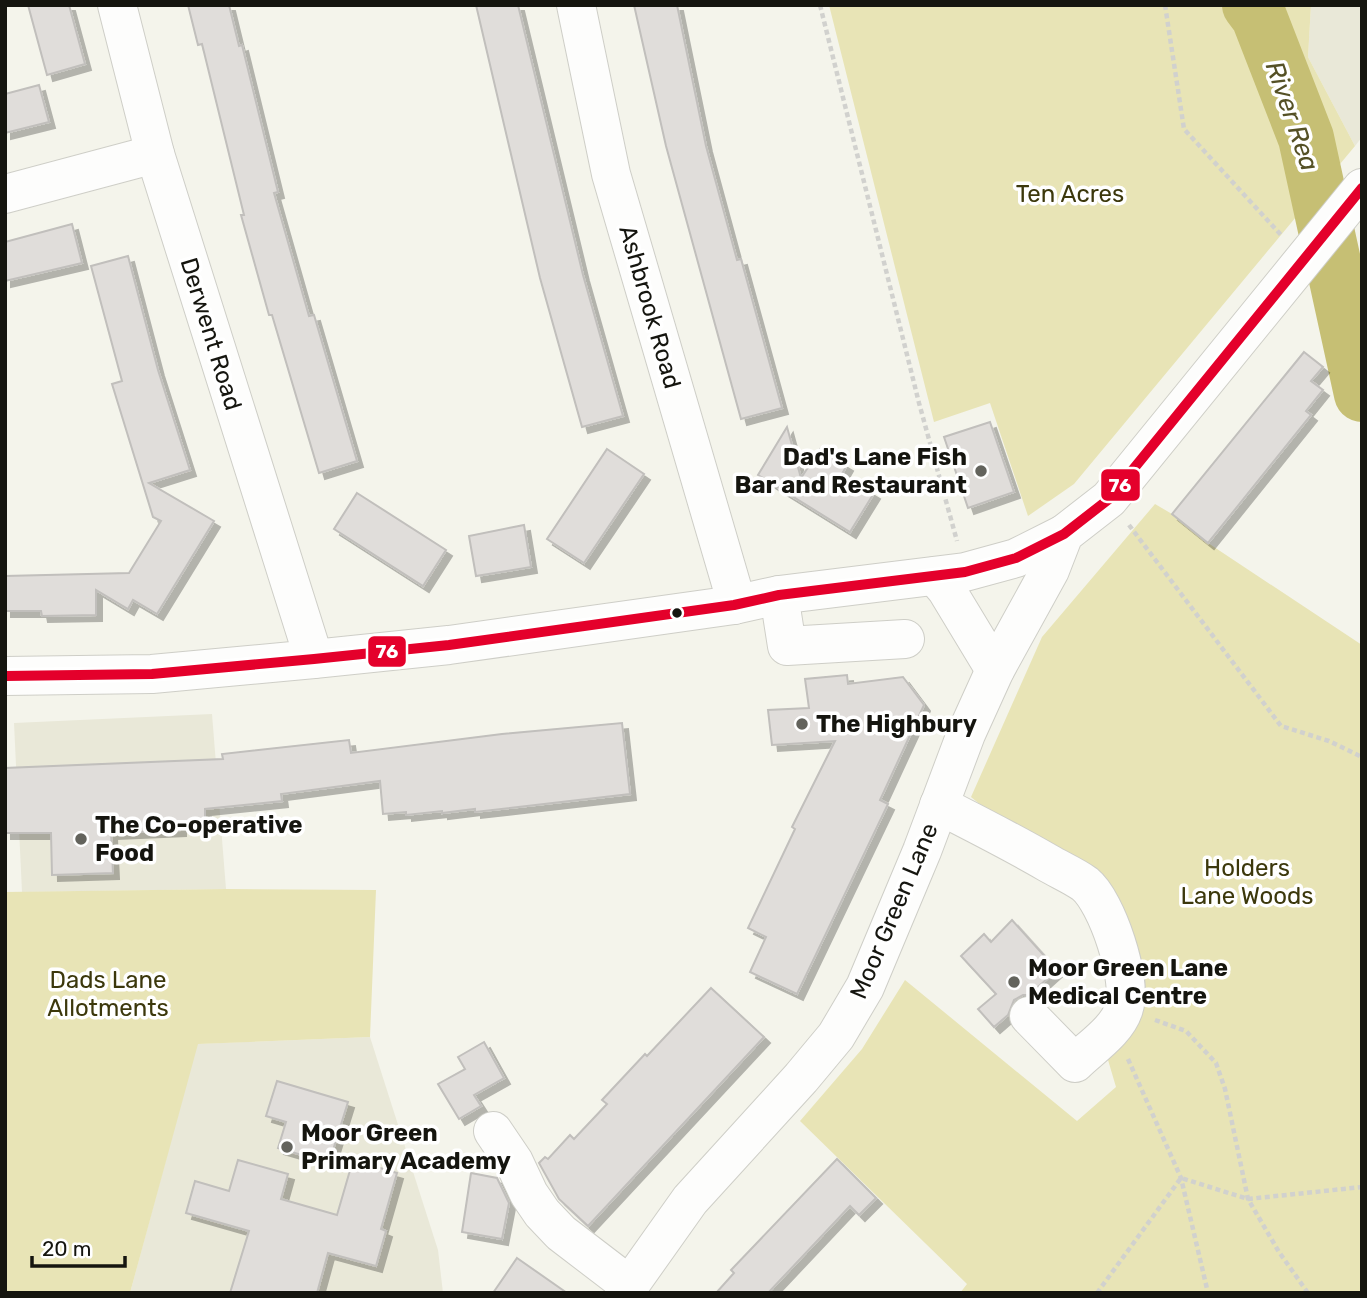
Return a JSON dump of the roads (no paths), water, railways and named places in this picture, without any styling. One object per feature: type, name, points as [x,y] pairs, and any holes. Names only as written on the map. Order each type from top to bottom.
[{"type":"street","name":"Derwent Road","points":[[117,5],[155,154],[314,659]]},
{"type":"street","name":"Ashbrook Road","points":[[576,5],[611,174],[732,587],[734,605]]},
{"type":"street","points":[[5,194],[155,154]]},
{"type":"street","points":[[5,676],[152,674],[449,645],[734,605],[779,595],[950,574],[1016,558],[1064,534],[1109,499],[1362,188]]},
{"type":"street","name":"Moor Green Lane","points":[[626,1289],[690,1200],[836,1036],[865,987],[966,734],[995,670],[1050,570],[1064,534]]},
{"type":"street","points":[[950,574],[946,589],[995,670]]},
{"type":"street","points":[[779,595],[787,646],[905,639]]},
{"type":"street","points":[[939,805],[1010,841],[1087,886],[1105,915],[1121,953],[1125,983],[1119,1017],[1074,1063],[1029,1016]]},
{"type":"street","points":[[493,1132],[542,1213],[626,1289]]},
{"type":"waterway","name":"River Rea","points":[[1250,5],[1259,17],[1306,138],[1362,394]]},
{"type":"place","name":"Dad's Lane Fish Bar and Restaurant","points":[[981,471]]},
{"type":"place","name":"The Highbury","points":[[802,724]]},
{"type":"place","name":"The Co-operative Food","points":[[81,839]]},
{"type":"place","name":"Moor Green Lane Medical Centre","points":[[1014,982]]},
{"type":"place","name":"Moor Green Primary Academy","points":[[287,1147]]},
{"type":"park label","name":"Ten Acres","points":[[1070,194]]},
{"type":"park label","name":"Holders Lane Woods","points":[[1247,882]]},
{"type":"park label","name":"Dads Lane Allotments","points":[[108,994]]}]
